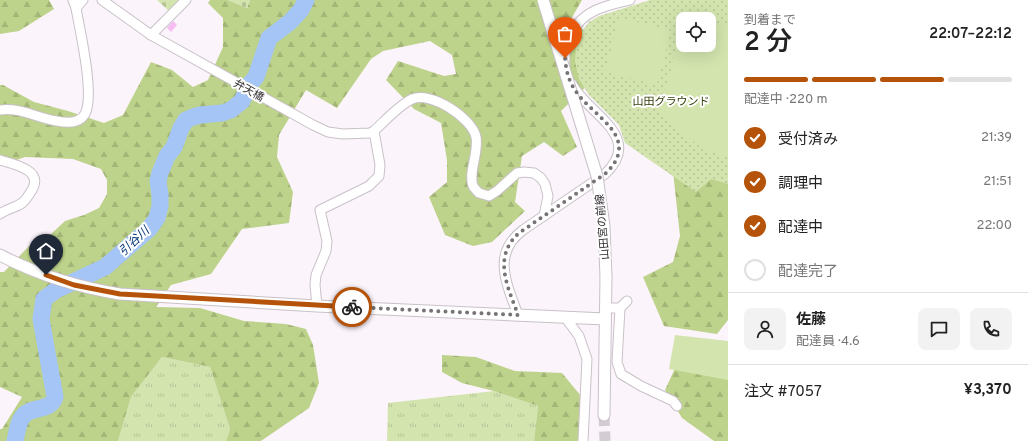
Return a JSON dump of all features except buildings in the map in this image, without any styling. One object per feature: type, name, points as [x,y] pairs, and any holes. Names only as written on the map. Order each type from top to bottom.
[{"type":"main road","name":"山田宮の前線","points":[[543,0],[597,176],[604,222],[606,277],[604,415]]},
{"type":"main road","points":[[0,255],[35,272],[56,279],[90,289],[132,295],[317,306],[565,317],[605,313]]},
{"type":"street","points":[[0,110],[15,109],[56,121],[66,122],[74,122],[84,115],[87,107],[89,79],[74,4],[84,0]]},
{"type":"street","name":"弁天橋","points":[[102,0],[151,36],[313,125],[328,132],[343,134],[362,134],[374,131]]},
{"type":"street","points":[[151,36],[186,0]]},
{"type":"street","points":[[518,315],[504,271],[505,256],[509,244],[515,237],[605,174],[611,168],[616,158],[618,147],[615,134],[608,124],[583,100],[575,90],[566,70],[565,58],[572,33],[587,15],[605,6],[630,0]]},
{"type":"street","points":[[317,306],[315,285],[316,275],[326,252],[327,241],[320,210],[369,186],[379,176],[380,165],[374,131],[403,106],[417,98],[425,98],[452,109],[464,118],[476,136],[476,152],[472,173],[473,186],[479,193],[489,196],[517,174],[524,172],[534,173],[541,178],[547,190],[548,196],[544,216]]},
{"type":"street","points":[[0,160],[26,169],[34,178],[34,184],[29,195],[22,203],[0,214]]},
{"type":"street","points":[[605,313],[620,308],[627,301]]},
{"type":"street","points":[[620,308],[617,362],[620,374],[636,384],[672,400],[676,406]]},
{"type":"street","points":[[565,317],[579,336],[587,358],[583,441]]},
{"type":"green space","points":[[0,0],[49,0],[54,9],[19,31],[0,34]]},
{"type":"green space","points":[[157,0],[184,0],[171,13]]},
{"type":"green space","points":[[210,0],[228,0],[247,8],[250,0],[582,0],[571,19],[606,50],[595,78],[561,111],[577,147],[563,156],[544,142],[522,156],[515,202],[525,211],[492,242],[473,246],[445,235],[429,197],[447,182],[447,160],[441,123],[414,109],[386,80],[398,61],[444,76],[456,74],[452,55],[430,41],[383,51],[371,59],[337,108],[306,90],[279,135],[277,157],[293,192],[289,223],[242,229],[211,274],[171,285],[156,307],[200,308],[244,321],[286,324],[306,329],[313,345],[319,383],[309,408],[261,441],[226,441],[230,429],[210,367],[162,357],[131,397],[118,441],[0,441],[0,429],[2,429],[22,397],[0,387],[0,272],[4,272],[32,243],[51,234],[65,221],[99,208],[107,194],[107,180],[101,169],[73,159],[25,157],[0,166],[0,85],[3,85],[34,102],[104,123],[123,115],[151,62],[172,70],[193,87],[208,80],[223,47],[223,18],[208,3]]},
{"type":"green space","points":[[228,0],[250,0],[247,8]]},
{"type":"green space","name":"山田グラウンド","points":[[650,0],[728,0],[728,184],[711,179],[696,192],[625,143],[619,125],[589,95],[579,79],[575,62],[576,47],[580,34],[589,22],[599,16]]},
{"type":"green space","points":[[619,17],[671,31],[657,85],[605,72]]},
{"type":"green space","points":[[716,24],[728,26],[728,157],[704,150],[659,114],[676,50],[676,52],[716,52]]},
{"type":"green space","points":[[728,160],[728,320],[717,334],[664,326],[643,277],[673,262],[680,236],[672,162]]},
{"type":"green space","points":[[675,335],[728,341],[728,380],[669,369]]},
{"type":"green space","points":[[442,355],[476,357],[515,371],[562,373],[581,396],[585,441],[534,441],[538,406],[494,391],[462,383],[442,372]]},
{"type":"green space","points":[[162,357],[210,367],[230,429],[226,441],[118,441],[131,397]]},
{"type":"green space","points":[[677,364],[728,373],[728,441],[714,441],[682,418],[665,390]]},
{"type":"green space","points":[[494,391],[538,406],[534,441],[387,441],[388,403]]},
{"type":"waterway","name":"引谷川","points":[[15,441],[18,426],[25,414],[50,404],[55,397],[41,319],[44,299],[56,290],[105,267],[149,229],[157,218],[160,206],[158,181],[160,173],[167,156],[174,147],[181,128],[186,120],[200,115],[222,113],[231,110],[242,101],[249,85],[256,77],[269,38],[290,22],[301,10],[306,0]]},
{"type":"tunnel","points":[[604,415],[605,441]]},
{"type":"way so far","points":[[352,307],[518,315],[504,271],[505,256],[509,244],[519,233],[605,174],[613,166],[618,153],[617,138],[612,129],[575,90],[566,70],[565,58]]},
{"type":"route","points":[[46,275],[74,285],[120,294],[352,307]]}]
